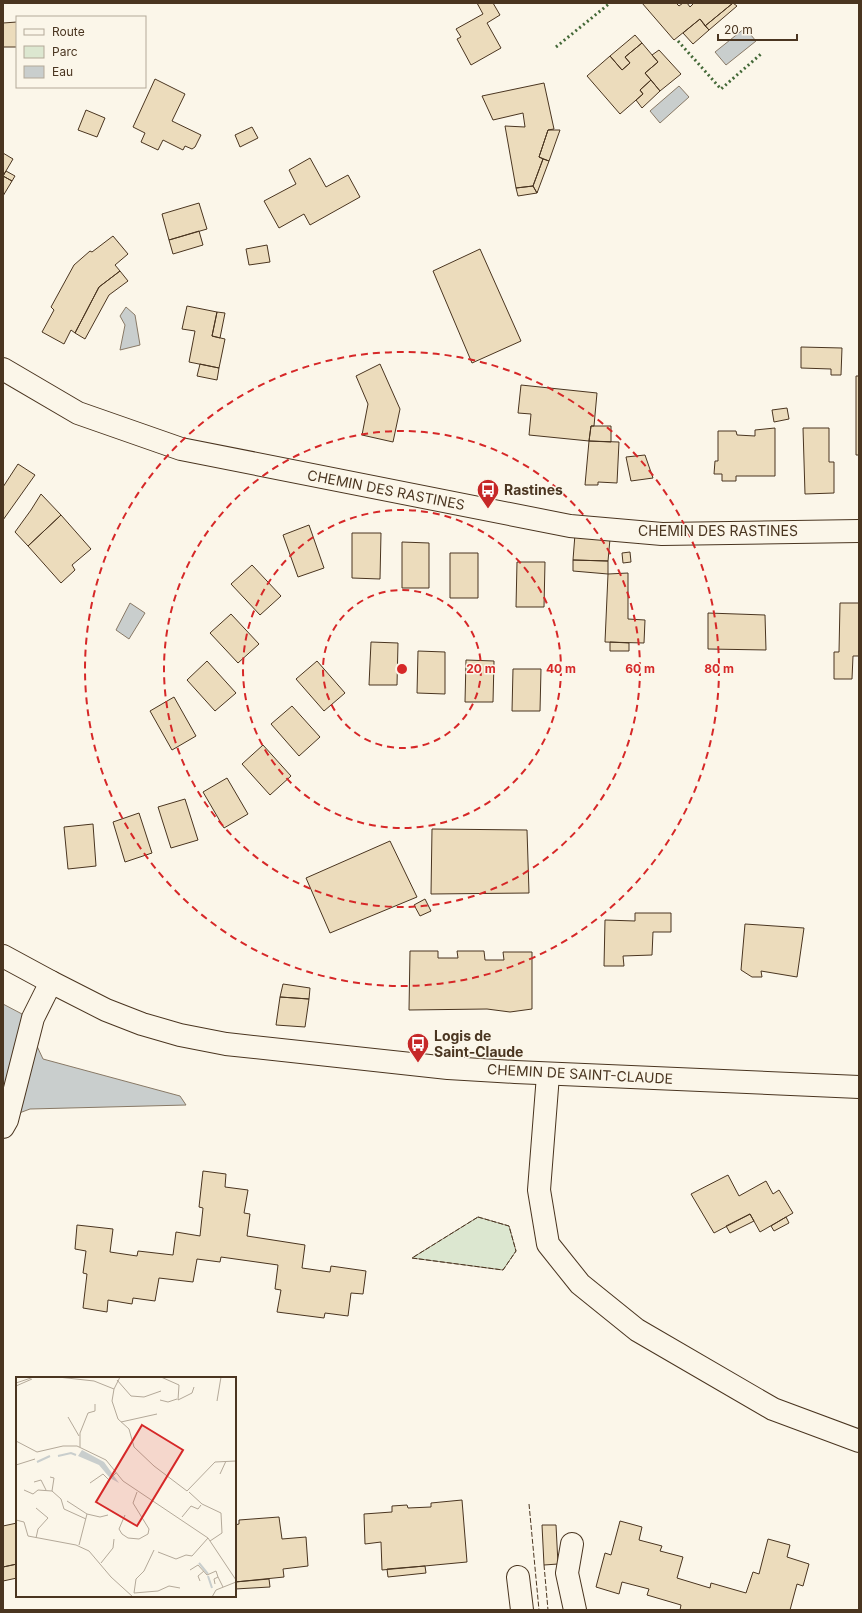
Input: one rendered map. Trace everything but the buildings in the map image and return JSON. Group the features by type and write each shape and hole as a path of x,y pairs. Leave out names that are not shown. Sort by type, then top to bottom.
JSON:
{"street":[{"name":"CHEMIN DES RASTINES","path":"3,369 78,412 181,449 570,526 662,534 859,531"},
{"name":"CHEMIN DE SAINT-CLAUDE","path":"3,956 106,1010 142,1024 180,1035 226,1044 448,1068 548,1075 859,1086"},
{"path":"5,1124 34,1018 51,982"},
{"path":"548,1075 539,1190 548,1244 580,1284 637,1330 773,1409 859,1441"},
{"path":"572,1544 567,1573 575,1610"},
{"path":"518,1577 522,1610"}],"green space":[{"path":"478,1217 509,1226 516,1251 503,1270 412,1258"}],"water":[{"path":"745,28 756,41 726,65 715,52"},
{"path":"679,86 689,97 660,123 650,111"},
{"path":"126,307 135,315 140,345 120,350 125,325 120,316"},
{"path":"130,603 145,613 129,639 116,630"},
{"path":"3,1004 22,1014 43,1059 180,1096 186,1105 30,1109 3,1119"}],"hedge":[{"path":"556,47 610,3"},
{"path":"678,41 721,89 761,54"}],"fence":[{"path":"478,1217 509,1226 516,1251 503,1270 412,1258 478,1217"},
{"path":"529,1504 539,1610"},
{"path":"544,1565 548,1610"}],"place":[{"name":"Rastines","path":"488,510"},
{"name":"Logis de Saint-Claude","path":"418,1064"}]}
